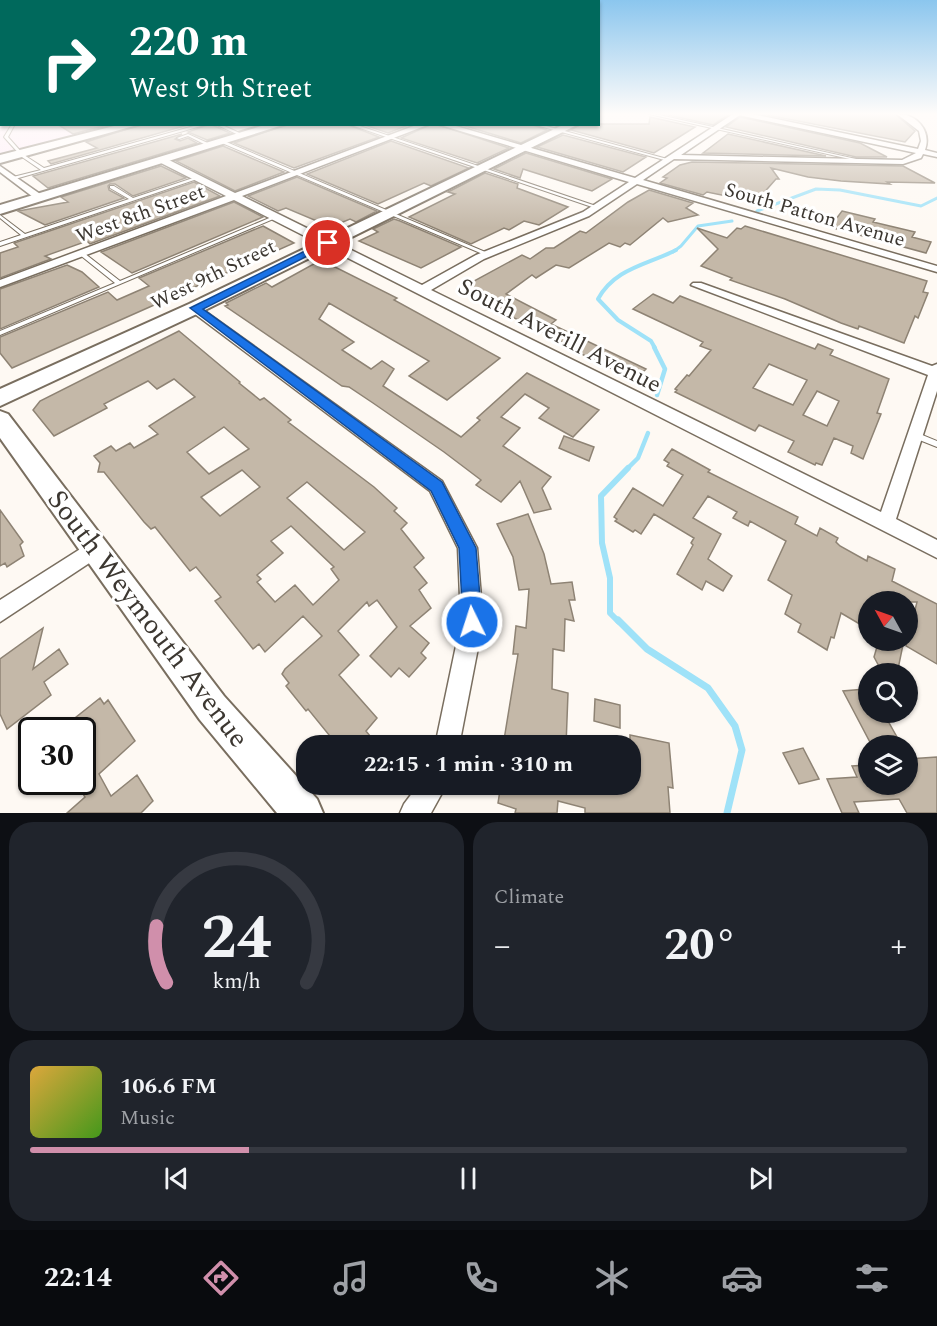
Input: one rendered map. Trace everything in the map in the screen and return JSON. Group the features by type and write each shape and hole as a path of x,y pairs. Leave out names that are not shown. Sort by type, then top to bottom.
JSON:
{"main road":[{"path":"0,159 25,152"},
{"path":"0,210 192,152"},
{"name":"West 9th Street","path":"0,398 195,308 518,152"},
{"name":"South Weymouth Avenue","path":"0,420 212,708 303,813"}],"street":[{"name":"West 8th Street","path":"0,284 356,152"},
{"name":"South Patton Avenue","path":"535,152 937,269"},
{"path":"421,291 487,254 586,214 681,152"},
{"path":"672,158 700,156 872,163 903,162 918,156 920,152"},
{"name":"South Averill Avenue","path":"164,161 937,549"},
{"path":"0,168 40,198"},
{"path":"697,285 936,371 886,523"},
{"path":"195,308 436,486 468,548 472,622 449,735"},
{"path":"0,612 96,548"},
{"path":"413,813 428,795"}],"lane":[{"path":"15,178 107,152"},
{"path":"246,152 487,254"},
{"path":"430,152 597,207"},
{"path":"646,152 672,158"},
{"path":"823,152 872,163"},
{"path":"21,153 44,170"},
{"path":"0,244 198,178"},
{"path":"112,187 133,200"},
{"path":"0,216 25,236"},
{"path":"0,333 276,217"},
{"path":"82,254 119,283"},
{"path":"915,435 937,444"}],"building":[{"path":"82,152 93,152 51,164 48,161"},
{"path":"118,152 167,152 48,188 33,176"},
{"path":"204,152 237,152 284,172 235,191 176,161"},
{"path":"255,152 338,152 294,168"},
{"path":"363,152 423,152 469,168 431,186 424,183 378,204 307,174"},
{"path":"443,152 501,152 477,163"},
{"path":"554,152 627,152 646,157 623,172"},
{"path":"808,152 826,156 703,153"},
{"path":"834,152 877,152 887,157 856,157"},
{"path":"526,153 612,179 592,191 523,169 520,178 494,169"},
{"path":"692,162 903,166 935,183 887,182 890,184 841,181 808,177 771,168 779,179 776,179 761,196 753,193 746,200 707,192 703,195 660,183 667,178 663,177 680,165"},
{"path":"161,166 186,178 133,196 115,184 110,184 109,190 124,198 45,225 18,211 68,202 61,197"},
{"path":"485,173 518,184 517,188 568,207 539,225 524,221 509,230 504,228 471,244 409,217 455,194 448,192"},
{"path":"297,177 377,211 356,222 350,219 331,227 286,208 278,211 248,196"},
{"path":"194,182 220,196 90,244 87,241 45,256 51,259 0,278 0,253 18,247 14,243"},
{"path":"649,190 693,203 686,208 698,215 668,222 663,218 630,245 625,243 620,247 609,243 569,268 556,265 536,278 532,275 506,294 556,320 551,324 646,369 635,380 565,346 548,327 542,332 465,293 468,290 463,287 522,255 530,259 546,248 554,248 580,231 586,233 628,202"},
{"path":"234,202 263,217 132,273 101,252"},
{"path":"842,211 875,219 873,222 915,232 912,237 931,242 926,253 830,227"},
{"path":"394,219 461,247 421,268 359,241 378,232 373,229"},
{"path":"263,226 294,243 12,368 0,353 0,337 108,292 117,300 149,286 139,278"},
{"path":"745,226 927,281 923,292 928,293 918,318 915,316 904,343 859,326 858,329 841,323 785,299 730,280 732,278 701,266 718,249 697,228 727,238 737,228 741,229"},
{"path":"319,261 397,298 394,300 500,358 447,400 409,376 429,361 329,303 319,319 354,342 342,350 371,369 382,361 394,369 383,386 461,437 480,420 477,418 527,373 599,410 573,437 539,418 549,408 525,394 501,417 520,428 503,446 551,477 542,488 551,509 534,513 520,481 501,502 476,485 481,480 444,452 225,306 228,305 226,303 266,283 272,287"},
{"path":"67,265 82,272 99,287 0,329 0,289"},
{"path":"653,294 673,303 680,296 815,349 818,344 833,350 830,355 889,379 877,413 881,414 863,459 851,453 853,446 834,438 822,465 816,463 815,465 788,452 794,441 759,425 755,431 675,392 687,375 689,376 711,350 700,346 703,342 633,309","holes":["769,364 807,380 793,405 753,388","817,391 839,401 827,426 803,415"]},
{"path":"179,331 239,383 260,400 264,398 291,420 288,422 374,487 397,508 394,511 407,523 401,529 424,558 414,567 427,583 419,590 431,608 410,626 429,643 421,653 426,658 409,677 399,668 391,677 370,656 397,627 377,600 369,606 367,602 338,631 359,655 339,675 377,718 366,731 369,735 329,735 286,686 289,683 282,674 285,669 322,636 303,616 265,652 259,644 253,649 215,601 221,597 196,567 190,571 155,527 151,529 144,522 104,472 98,472 100,463 94,456 111,446 116,451 130,443 134,448 158,434 149,426 195,397 174,379 157,389 148,381 104,404 107,408 54,436 33,410 40,401","holes":["224,427 249,449 209,474 187,452","242,470 260,487 220,516 201,497","307,482 365,532 344,550 287,498","291,526 334,567 331,569 339,580 313,605 295,585 275,602 257,582 261,579 257,575 283,553 271,541"]},
{"path":"564,436 594,447 589,461 559,448"},
{"path":"672,449 710,470 708,472 798,517 795,524 817,536 820,528 838,538 836,542 840,546 867,561 868,556 895,569 892,581 912,591 858,591 858,623 841,613 834,638 831,637 827,650 798,632 801,624 785,614 792,595 768,580 786,541 750,521 748,526 733,518 737,512 708,496 693,518 721,534 708,559 732,576 723,591 706,581 702,590 677,574 693,545 691,543 694,538 654,514 641,534 615,521 617,519 614,517 633,488 663,506 683,475 667,466 669,463 664,460"},
{"path":"0,510 23,542 20,545 24,556 7,567 5,563 0,566"},
{"path":"528,514 544,554 551,584 572,582 575,600 569,600 574,621 565,619 564,651 553,649 552,689 568,693 566,735 505,735 518,654 513,654 516,626 526,628 529,589 519,590 513,557 497,524"},
{"path":"918,594 937,604 937,664 915,651 918,651"},
{"path":"43,628 33,669 59,649 68,664 44,682 51,695 23,717 18,717 18,720 7,729 0,714 0,659"},
{"path":"876,651 902,651 899,663 877,663 874,657"},
{"path":"858,690 858,719 843,691"},
{"path":"100,698 104,704 108,700 135,741 99,774 111,796 137,775 153,801 141,813 67,813 85,797 84,795 96,795 96,717 76,717"},
{"path":"595,699 620,705 620,728 594,721"},
{"path":"860,723 889,723 896,735 866,735"},
{"path":"641,737 669,743 673,788 668,787 670,813 585,813 585,808 558,801 557,813 515,813 516,809 498,803 499,795 641,795"},
{"path":"803,748 819,779 799,784 783,753"},
{"path":"937,757 937,813 907,813 899,799 854,802 859,813 842,813 827,779 857,777 852,766 858,766 858,795 918,795 918,758"}],"waterway":[{"path":"757,211 816,189 840,190 921,206 937,198"},
{"path":"675,250 698,226 732,221"},
{"path":"655,348 651,341 618,320 598,299 613,280 675,250"},
{"path":"654,347 665,369 657,395"},
{"path":"628,468 638,458 648,433"},
{"path":"619,622 610,613 610,578 602,543 601,496 628,468"},
{"path":"618,620 647,649 708,688 735,726 742,750 727,813"}],"route":[{"path":"328,243 195,308 436,486 468,548 472,622"}]}
